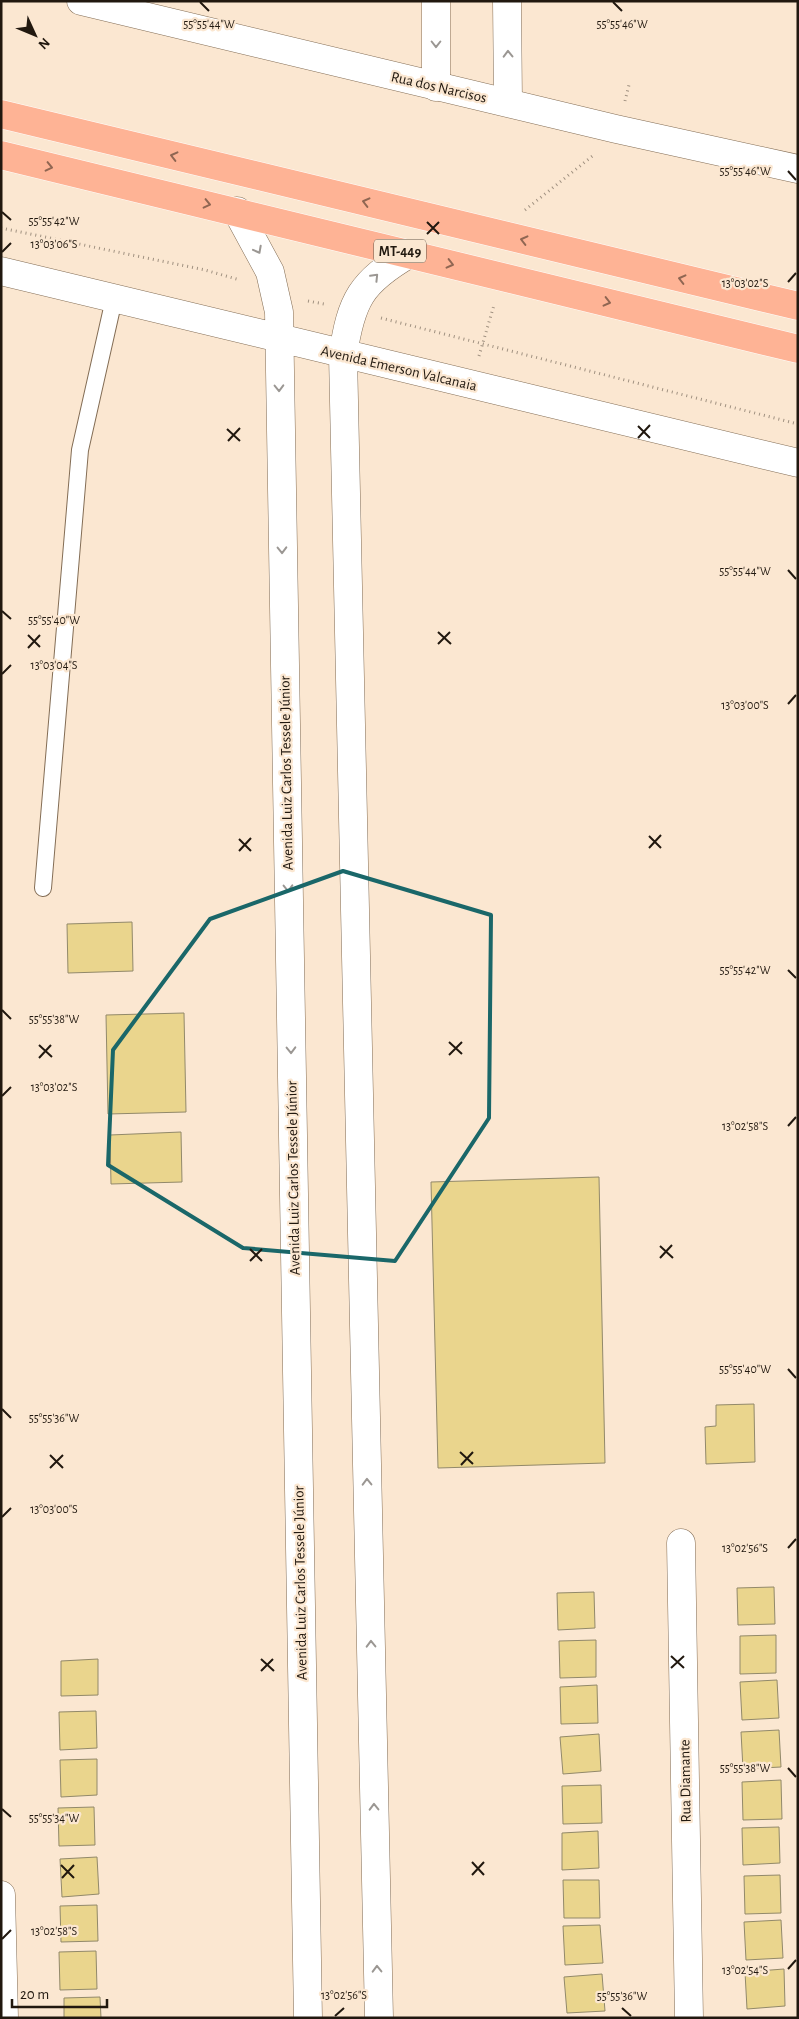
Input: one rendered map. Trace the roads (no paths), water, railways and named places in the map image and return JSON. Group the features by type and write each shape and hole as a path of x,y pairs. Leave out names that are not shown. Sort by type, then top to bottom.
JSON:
{"main road":[{"name":"MT-449","path":"1,114 798,306"},
{"name":"MT-449","path":"1,155 798,349"}],"street":[{"name":"Rua dos Narcisos","path":"81,1 436,87 798,169"},
{"path":"436,1 436,87"},
{"path":"508,1 508,102"},
{"name":"Avenida Luiz Carlos Tessele Júnior","path":"237,212 270,272 278,312 308,2018"},
{"path":"378,2018 343,355 352,311 362,291 381,270 409,254"},
{"name":"Avenida Emerson Valcanaia","path":"1,272 798,463"},
{"name":"Rua Diamante","path":"681,1543 690,2018"},
{"path":"1,1895 4,2018"}],"lane":[{"path":"43,888 80,450 114,299"}]}
